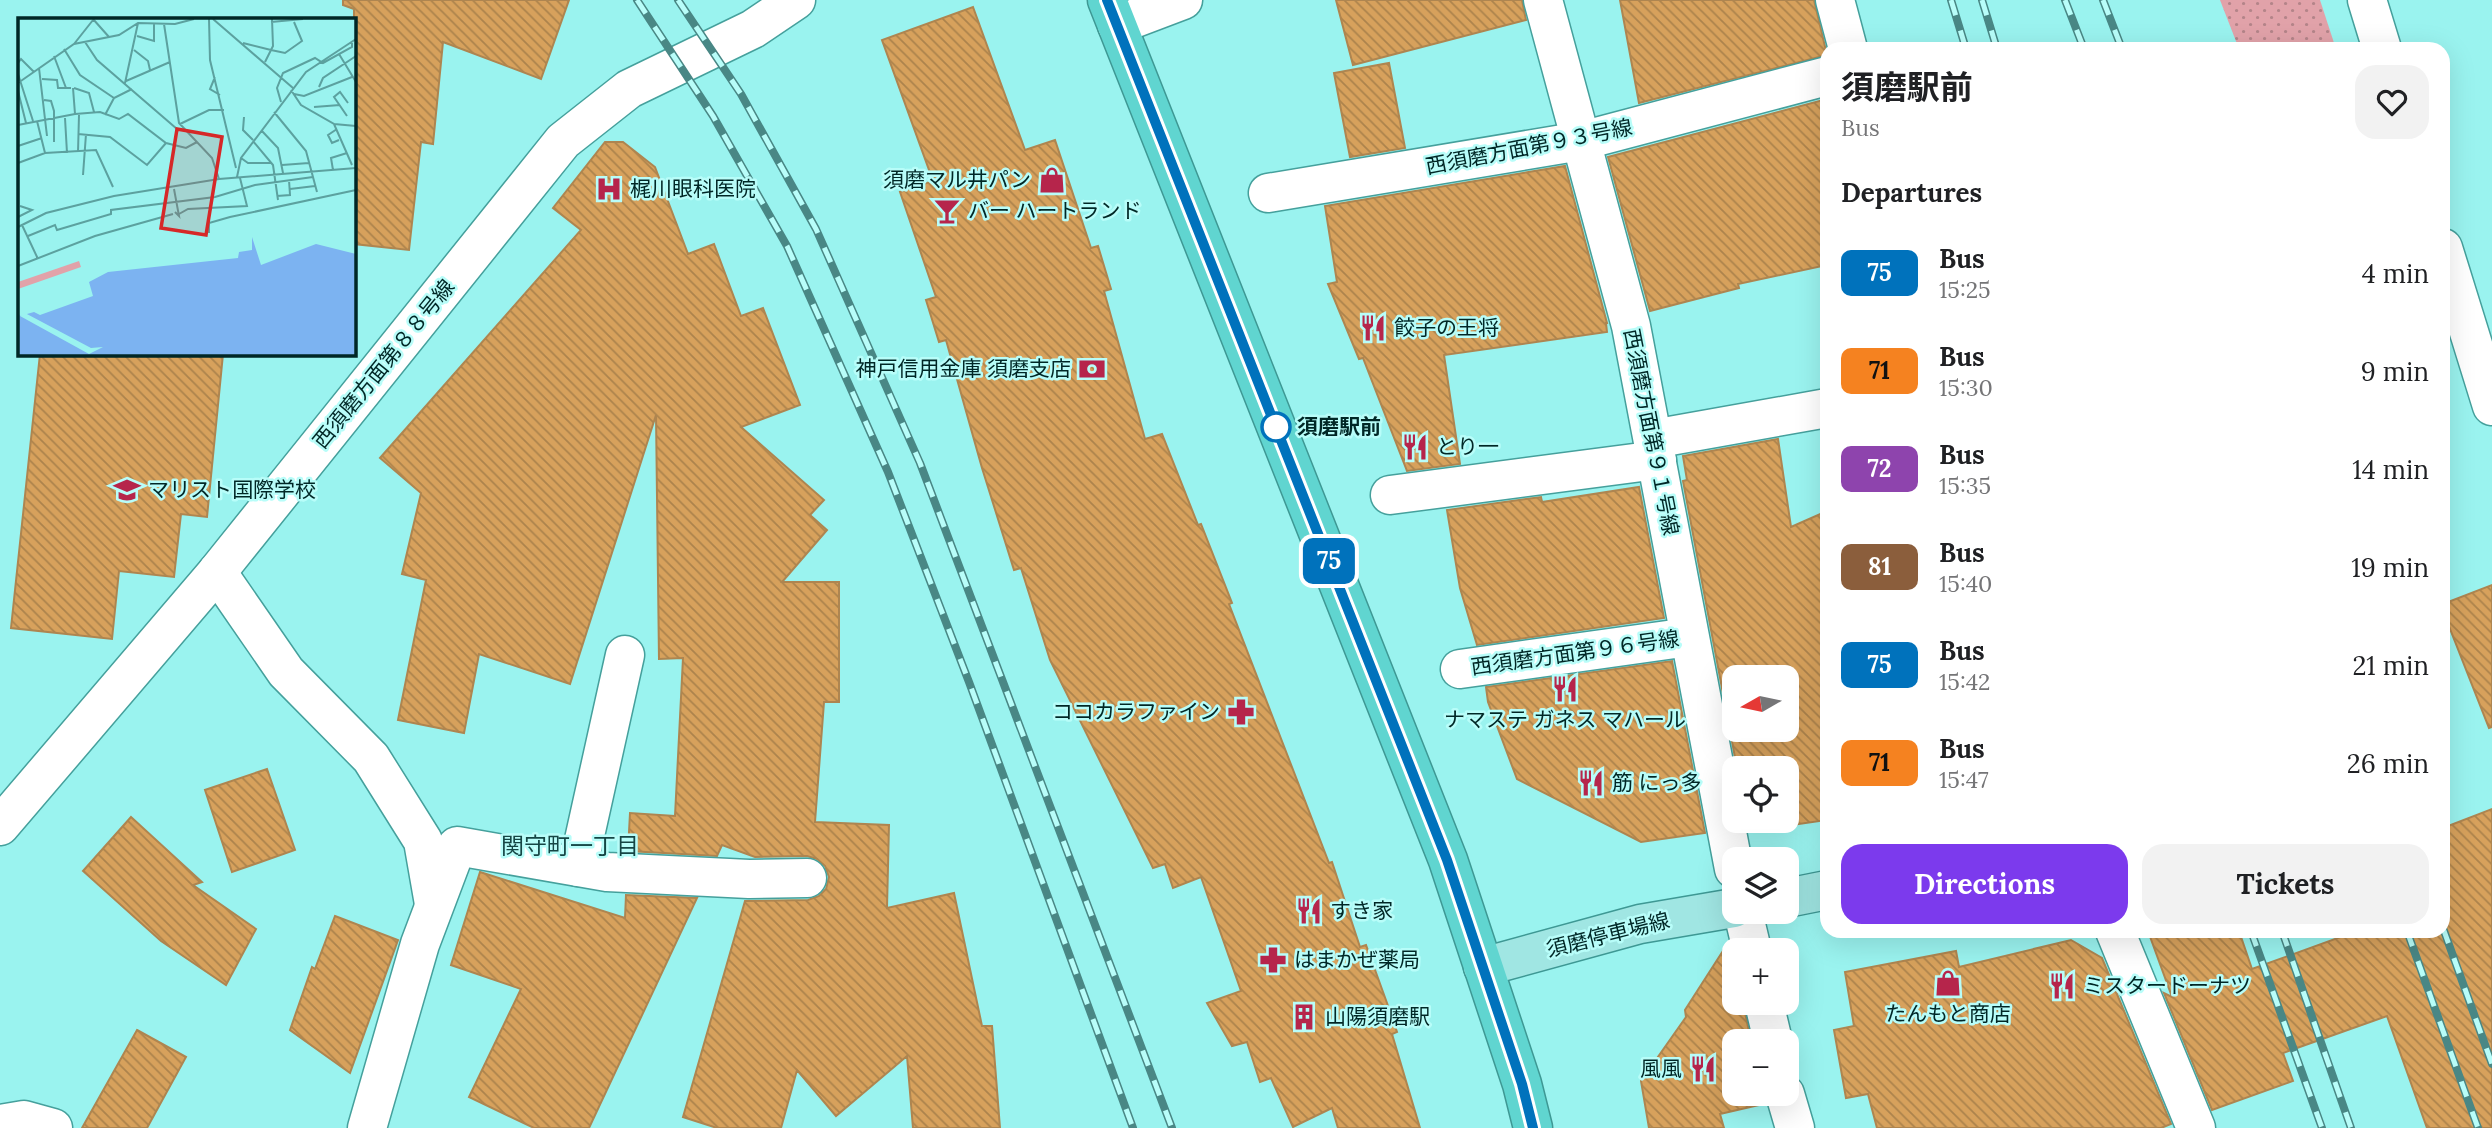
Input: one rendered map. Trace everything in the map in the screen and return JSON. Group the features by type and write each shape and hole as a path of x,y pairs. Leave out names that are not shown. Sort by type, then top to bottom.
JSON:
{"highway":[{"path":"1112,13 1447,860 1522,1084 1533,1128"}],"main road":[{"path":"1799,896 1820,891"},
{"name":"須磨停車場線","path":"1483,967 1640,924 1722,910"}],"street":[{"name":"西須磨方面第８８号線","path":"0,826 217,572 563,141 629,89 753,29 796,0"},
{"path":"1112,13 1183,0"},
{"name":"西須磨方面第９１号線","path":"1544,0 1632,326 1730,847"},
{"path":"1835,0 1846,42"},
{"path":"2367,0 2380,42"},
{"name":"西須磨方面第９３号線","path":"1268,193 1581,141 1820,78"},
{"path":"2450,271 2492,406"},
{"path":"1390,495 1655,449 1820,410"},
{"path":"217,572 286,673 372,758 423,841 435,906"},
{"name":"西須磨方面第９６号線","path":"1460,669 1689,637"},
{"path":"578,867 625,655"},
{"path":"367,1128 420,944 457,846 607,872 736,878 807,878"},
{"path":"2118,938 2196,1128"},
{"path":"1789,1106 1795,1128"},
{"path":"0,1124 24,1120 53,1128"}],"shaded area":[{"path":"2220,0 2320,0 2334,42 2236,42"}],"building":[{"path":"343,0 569,0 541,79 443,42 433,144 421,142 409,250 355,244 355,18 354,9 343,5"},
{"path":"1336,0 1522,0 1526,20 1353,65"},
{"path":"1620,0 1814,0 1824,42 1820,42 1820,57 1639,103"},
{"path":"973,7 1025,150 1055,140 1091,248 1098,246 1111,289 1104,291 1145,439 1162,434 1198,525 1201,524 1329,863 1332,862 1360,947 1366,945 1397,1032 1392,1034 1420,1128 1338,1128 1332,1108 1293,1127 1271,1078 1260,1082 1247,1042 1232,1046 1207,1003 1241,991 1201,877 1173,888 1165,864 1153,868 1050,660 1021,568 1014,570 946,340 939,342 926,300 936,297 900,192 933,181 882,40"},
{"path":"1389,63 1405,148 1350,157 1334,73"},
{"path":"1820,101 1820,266 1738,284 1739,288 1650,311 1608,157"},
{"path":"605,142 623,142 655,167 688,254 714,244 741,316 763,308 800,405 741,427 824,500 810,515 827,530 782,582 839,582 839,702 824,702 815,822 889,825 887,908 954,893 982,1026 992,1026 1000,1128 913,1128 907,1056 836,1116 797,1070 781,1128 717,1128 683,1117 745,901 808,900 819,896 826,889 829,877 825,866 817,859 807,856 755,857 722,845 717,856 628,851 630,813 675,816 683,658 659,659 656,415 570,684 479,654 464,733 398,720 426,580 402,574 421,493 380,458 581,230 553,208"},
{"path":"1565,166 1607,323 1607,332 1444,355 1460,464 1407,471 1363,358 1359,359 1328,284 1337,282 1325,206"},
{"path":"40,355 223,355 207,517 181,514 174,577 119,571 112,639 11,628"},
{"path":"1778,439 1791,527 1820,514 1820,821 1799,824 1799,756 1735,756 1732,742 1799,742 1799,665 1722,665 1722,688 1683,481 1687,480 1683,456"},
{"path":"1639,487 1664,618 1477,645 1460,588 1447,510 1541,497 1542,502"},
{"path":"2492,585 2492,727 2489,728 2450,629 2450,601"},
{"path":"1672,661 1705,833 1641,842 1517,779 1488,702 1486,687"},
{"path":"267,769 295,850 232,872 205,790"},
{"path":"2492,809 2492,1128 2427,1128 2387,1016 2283,1053 2293,1081 2212,1110 2164,993 2172,997 2151,938 2241,938 2252,969 2338,938 2450,938 2450,825"},
{"path":"131,817 202,882 193,885 256,929 226,985 161,941 83,871"},
{"path":"480,872 625,918 626,895 697,898 589,1128 534,1128 469,1097 521,989 451,965"},
{"path":"335,916 398,940 350,1073 290,1030 312,967 315,969"},
{"path":"2071,940 2102,958 2171,1124 2161,1128 1877,1128 1868,1094 1846,1098 1834,1030 1854,1026 1845,972 1956,951 1959,967"},
{"path":"1722,952 1722,1015 1746,1015 1748,1029 1722,1029 1722,1106 1755,1106 1720,1114 1724,1128 1649,1128 1641,1081 1686,1017 1685,1010"},
{"path":"137,1030 186,1057 147,1128 82,1128"}],"railway":[{"path":"637,0 713,116 787,246 888,472 969,682 1133,1128"},
{"path":"678,0 741,94 816,229 920,463 1172,1128"},
{"path":"1951,0 1964,42"},
{"path":"1982,0 1995,42"},
{"path":"2065,0 2081,42"},
{"path":"2103,0 2119,42"},
{"path":"2254,938 2322,1128"},
{"path":"2284,938 2351,1128"},
{"path":"2410,938 2478,1128"},
{"path":"2447,938 2492,1064"}],"bus line":[{"name":"75","path":"1107,0 1447,860 1522,1084 1533,1128"}],"place":[{"name":"須磨マル井パン","path":"1052,180"},
{"name":"梶川眼科医院","path":"609,189"},
{"name":"バー ハートランド","path":"947,211"},
{"name":"餃子の王将","path":"1373,328"},
{"name":"神戸信用金庫 須磨支店","path":"1092,369"},
{"name":"須磨駅前","path":"1276,427"},
{"name":"とり一","path":"1415,447"},
{"name":"マリスト国際学校","path":"127,490"},
{"name":"ナマステ ガネス マハール","path":"1565,689"},
{"name":"ココカラファイン","path":"1241,712"},
{"name":"筋 にっ多","path":"1591,783"},
{"name":"すき家","path":"1309,911"},
{"name":"はまかぜ薬局","path":"1273,960"},
{"name":"たんもと商店","path":"1948,983"},
{"name":"ミスタードーナツ","path":"2062,986"},
{"name":"山陽須磨駅","path":"1304,1017"},
{"name":"風風","path":"1703,1069"}],"district":[{"name":"関守町一丁目","path":"570,846"}]}
